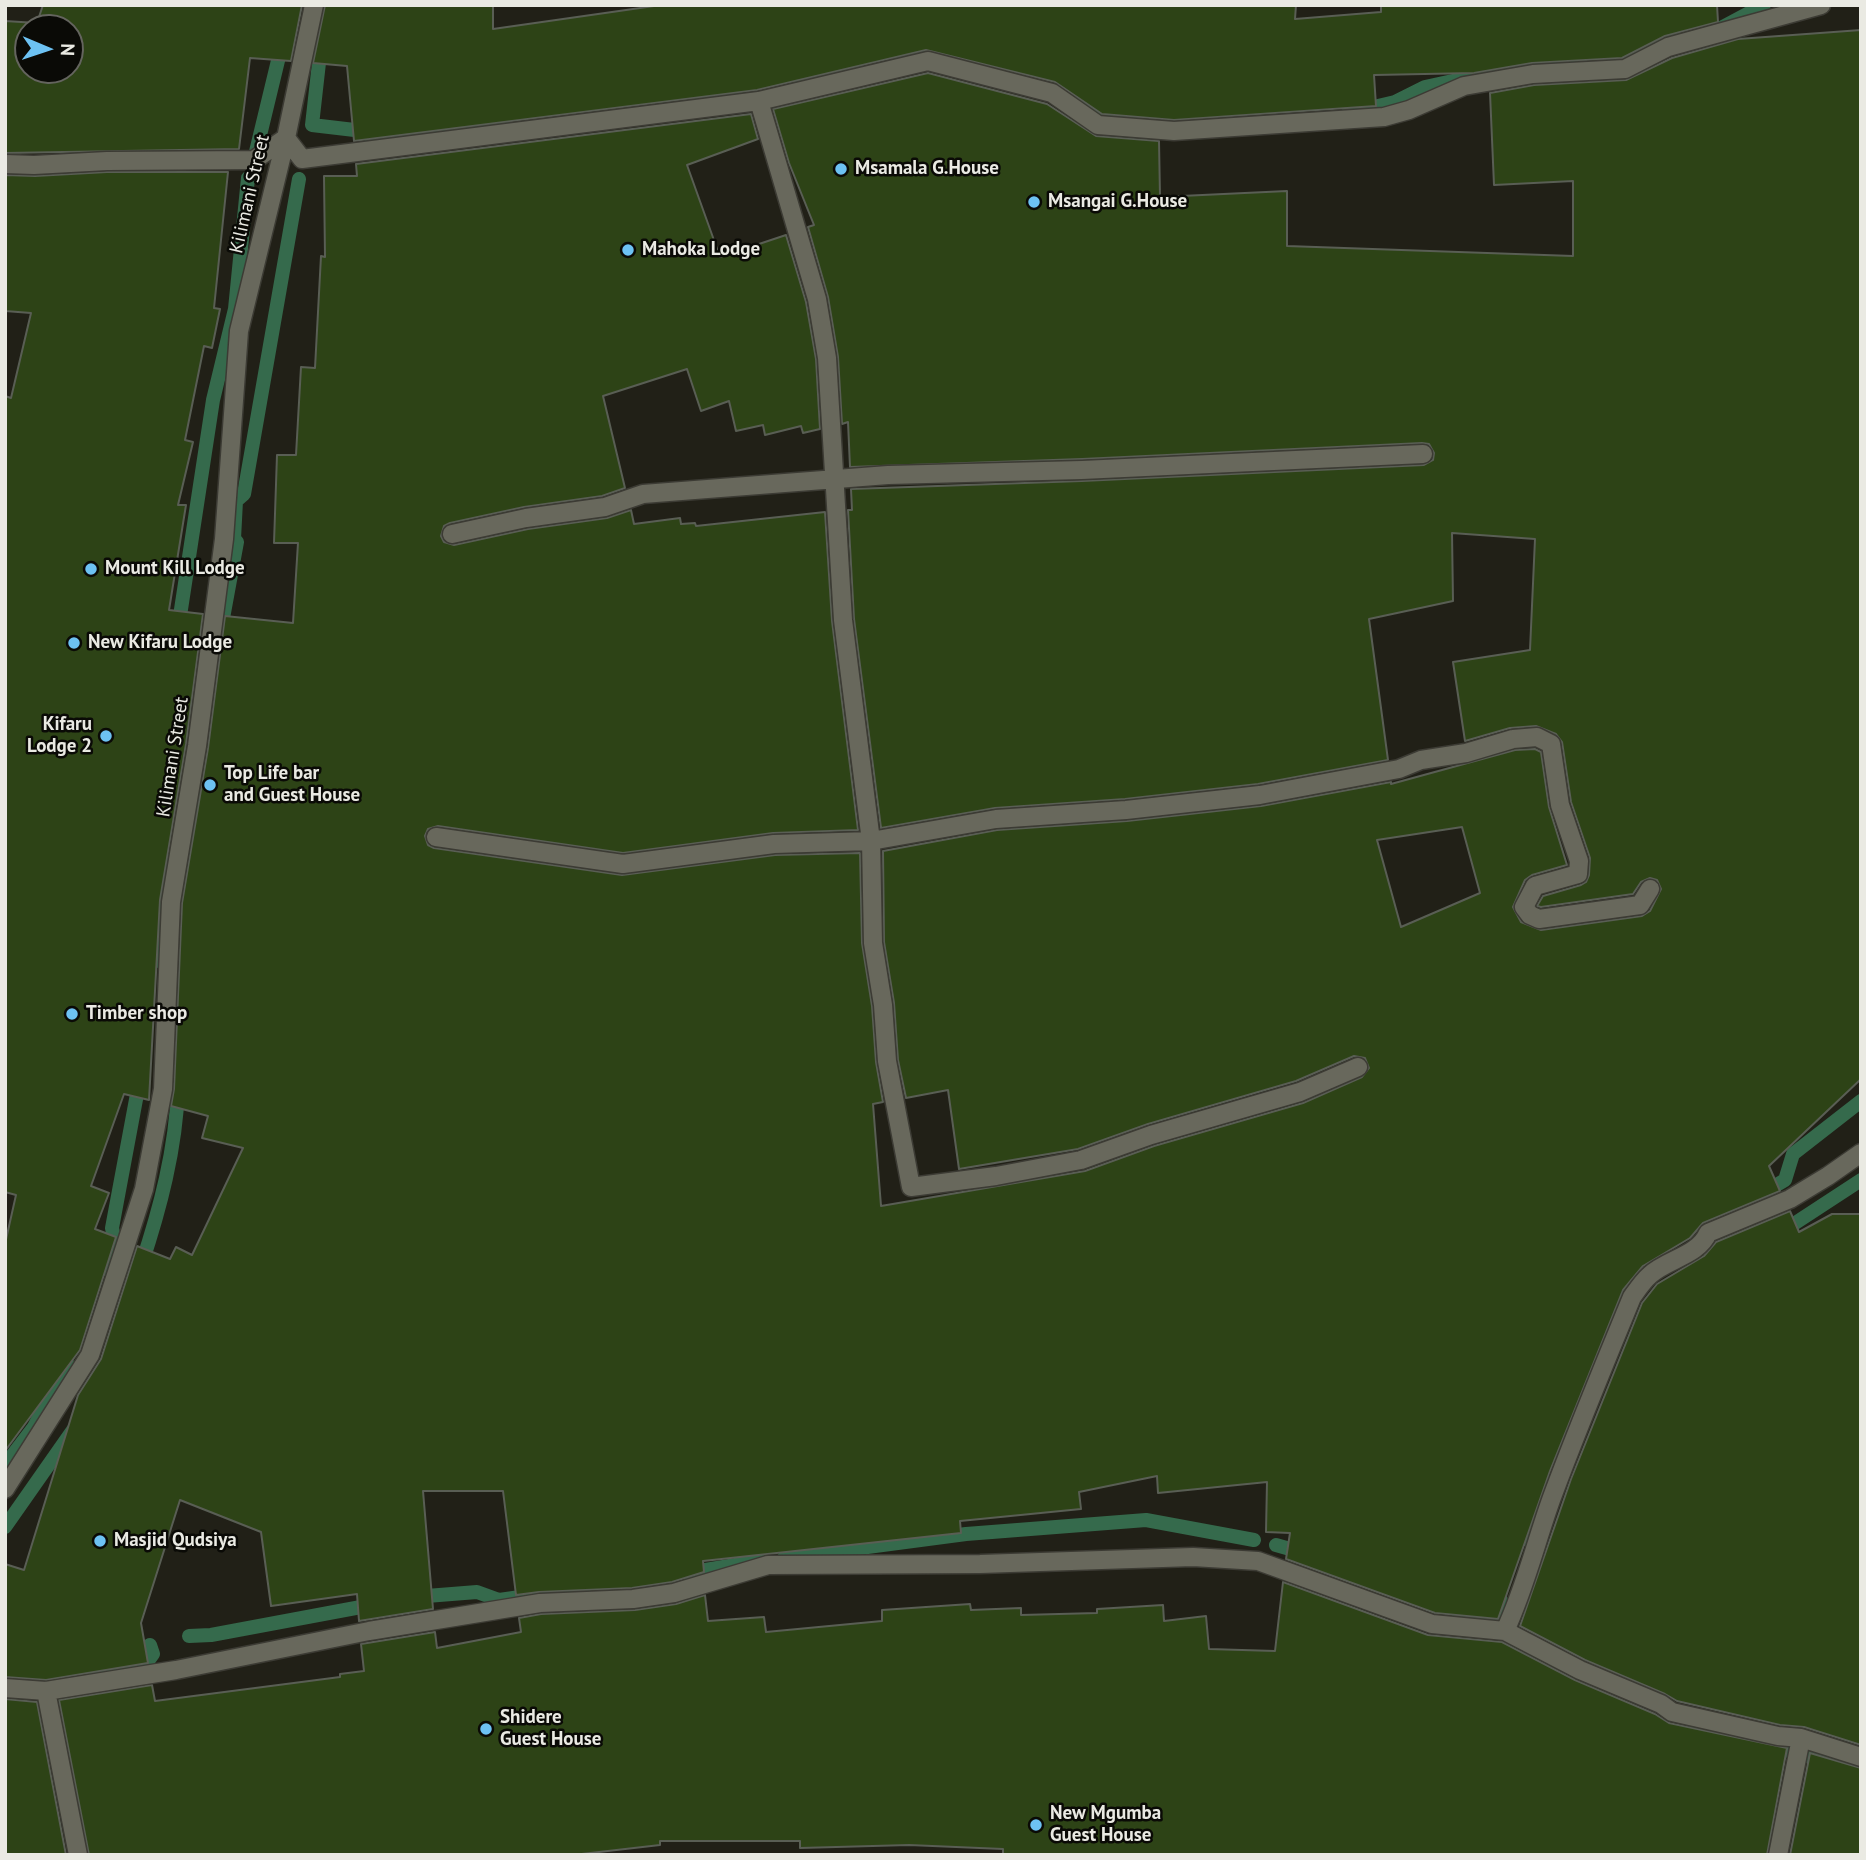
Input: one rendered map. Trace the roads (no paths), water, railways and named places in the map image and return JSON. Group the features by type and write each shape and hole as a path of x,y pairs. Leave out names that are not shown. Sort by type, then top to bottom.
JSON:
{"street":[{"name":"Kilimani Street","path":"5,1489 90,1355 144,1189 163,1089 171,902 197,746 224,540 239,331 286,138 314,5"},
{"path":"5,164 254,160 286,138 302,159 759,101 928,61 1052,93 1098,125 1174,131 1384,117 1409,110 1464,86 1533,74 1625,69 1668,47 1821,5"},
{"path":"759,101 817,299 827,358 844,620 871,841 873,943 883,1005 887,1061 911,1187 996,1176 1081,1160 1151,1135 1300,1093 1358,1067"},
{"path":"452,534 526,518 605,507 643,494 888,475 1083,470 1423,454"},
{"path":"436,837 623,864 774,844 871,841 996,819 1126,810 1260,795 1399,769 1421,761 1513,739 1537,737 1551,744 1560,805 1579,862 1578,874 1535,886 1524,907 1530,915 1539,919 1640,905 1650,889"},
{"path":"1505,1631 1522,1594 1535,1544 1579,1423 1632,1297 1640,1286 1651,1274 1704,1243 1708,1233 1790,1199 1861,1153"},
{"path":"5,1688 47,1691 185,1669 369,1631 540,1603 633,1599 674,1593 768,1565 980,1564 1193,1557 1258,1561 1432,1623 1505,1631 1580,1670 1661,1704 1672,1712 1778,1736 1801,1738 1861,1757"},
{"path":"47,1691 78,1855"},
{"path":"1778,1855 1801,1738"}],"waterway":[{"path":"1723,27 1764,5"},
{"path":"1604,64 1623,60 1652,43 1676,38"},
{"path":"254,160 282,44"},
{"path":"321,45 312,125 363,131 374,138 449,132 504,121"},
{"path":"897,54 926,53 977,61"},
{"path":"1348,113 1395,102 1425,87 1503,70 1526,59 1573,66"},
{"path":"800,84 857,64"},
{"path":"1079,87 1090,110 1133,122"},
{"path":"694,94 740,99"},
{"path":"178,629 213,400 235,309 248,178"},
{"path":"219,640 237,542 234,539 236,501 244,494 299,179"},
{"path":"194,848 196,795"},
{"path":"156,961 164,886 164,859"},
{"path":"105,1269 115,1242 112,1228 140,1078"},
{"path":"141,1266 166,1178 174,1134 178,1088"},
{"path":"1763,1193 1785,1180 1793,1154 1861,1101"},
{"path":"1780,1233 1861,1180"},
{"path":"1602,1348 1618,1297"},
{"path":"5,1465 34,1427 67,1363"},
{"path":"5,1527 73,1430"},
{"path":"1525,1539 1549,1484"},
{"path":"784,1558 966,1534 1146,1520 1254,1540"},
{"path":"1276,1545 1304,1553"},
{"path":"687,1573 760,1561"},
{"path":"414,1597 477,1592 499,1600 584,1588"},
{"path":"1457,1611 1494,1624 1501,1600"},
{"path":"189,1636 211,1635 377,1604"},
{"path":"95,1677 148,1661 153,1654 150,1645"},
{"path":"1695,1730 1766,1741 1798,1755 1859,1762"}],"place":[{"name":"Msamala G.House","path":"841,169"},
{"name":"Msangai G.House","path":"1034,202"},
{"name":"Mahoka Lodge","path":"628,250"},
{"name":"Mount Kill Lodge","path":"91,569"},
{"name":"New Kifaru Lodge","path":"74,643"},
{"name":"Kifaru Lodge 2","path":"106,736"},
{"name":"Top Life bar and Guest House","path":"210,785"},
{"name":"Timber shop","path":"72,1014"},
{"name":"Masjid Qudsiya","path":"100,1541"},
{"name":"Shidere Guest House","path":"486,1729"},
{"name":"New Mgumba Guest House","path":"1036,1825"}]}
